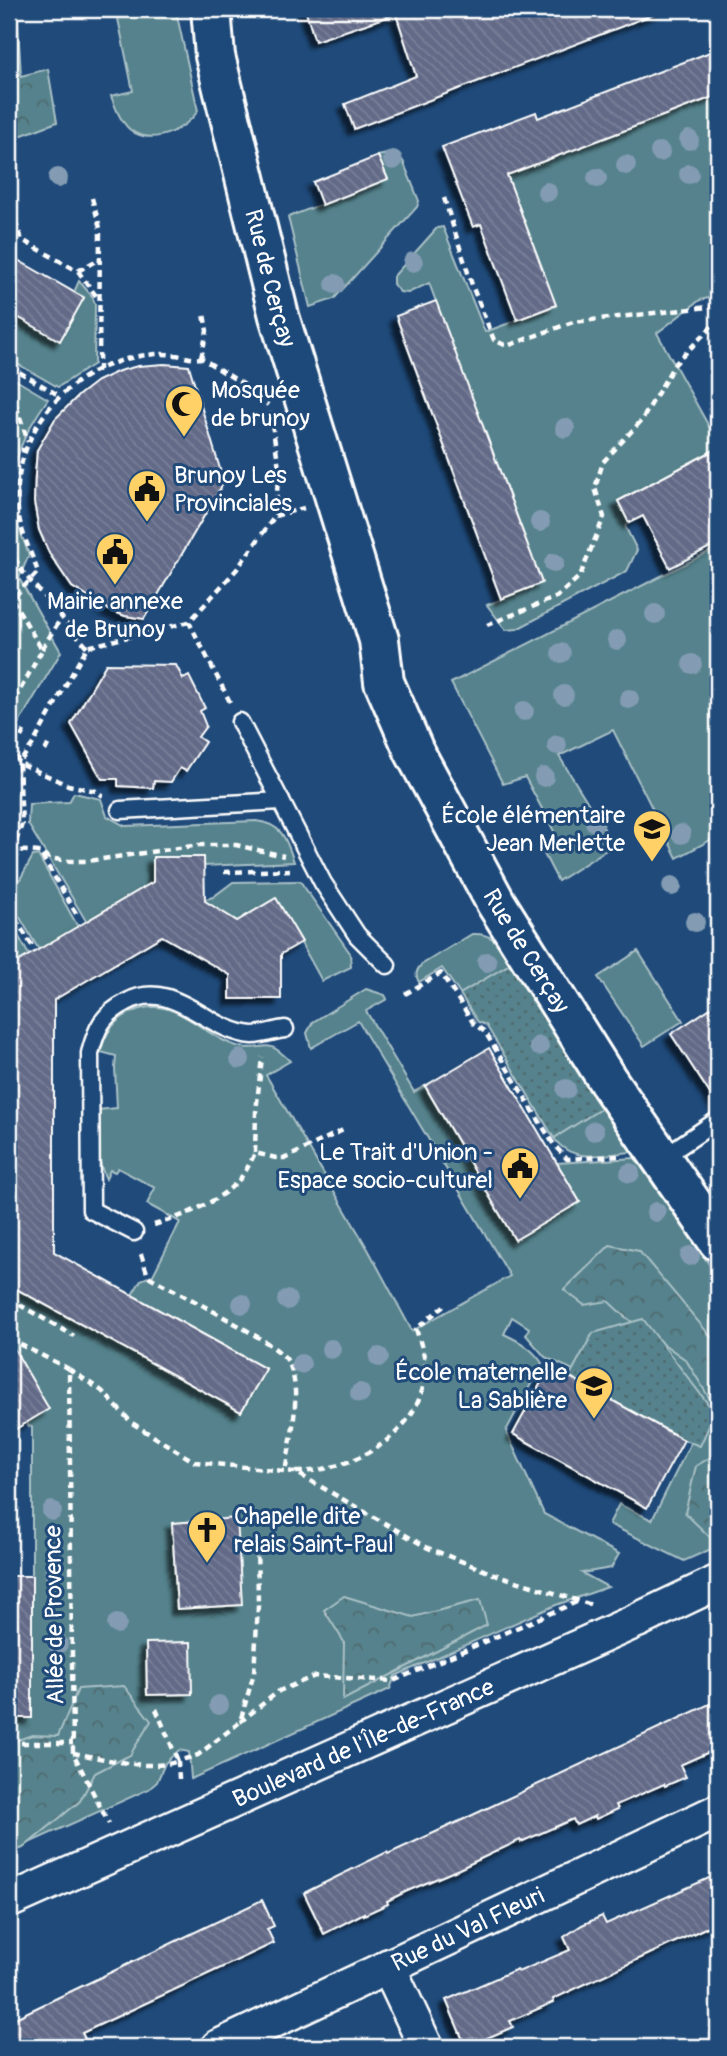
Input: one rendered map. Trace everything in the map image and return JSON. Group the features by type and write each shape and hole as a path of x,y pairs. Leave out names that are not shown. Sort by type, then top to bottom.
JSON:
{"street":[{"name":"Rue de Cerçay","path":"208,17 232,131 279,316 379,640 384,682 414,751 463,844 525,951 608,1081 718,1204"},
{"name":"Rue de Cerçay","path":"671,1152 718,1241"},
{"name":"Boulevard de l'Île-de-France","path":"9,1901 718,1582"},
{"name":"Rue du Val Fleuri","path":"218,2047 718,1811"},
{"path":"388,1966 426,2047"}],"lane":[{"path":"240,722 319,874 357,935 387,965"},
{"path":"120,810 281,801"},
{"path":"134,1231 91,1210 90,1052 97,1028 112,1010 132,999 160,994 176,1000 219,1025 253,1035 285,1028"},
{"path":"671,1152 718,1120"}],"path":[{"path":"92,198 100,228 99,370"},
{"path":"444,198 473,288 494,340 507,346 573,321 718,306"},
{"path":"15,221 22,240 78,271 99,300"},
{"path":"78,271 99,259"},
{"path":"201,358 207,331 204,314"},
{"path":"487,625 557,597 580,576 604,517 595,488 603,462 642,420 674,365 718,320"},
{"path":"19,763 33,744 87,648 189,622 237,569 275,516 279,467 271,405 201,358 192,359 173,354 117,361 68,387 35,429 24,450 19,475 18,511 38,572 12,599 42,650"},
{"path":"9,366 60,396"},
{"path":"9,383 28,443"},
{"path":"9,450 24,450"},
{"path":"275,516 309,507"},
{"path":"9,510 18,511"},
{"path":"9,547 29,580 87,648"},
{"path":"9,710 62,618"},
{"path":"189,622 240,722"},
{"path":"21,737 25,729"},
{"path":"45,751 49,743"},
{"path":"9,745 19,763 22,824 9,858"},
{"path":"19,763 68,785 96,791 120,810"},
{"path":"9,843 11,849"},
{"path":"11,849 40,852 49,858 88,861 199,845 236,845 294,860 319,874"},
{"path":"40,852 77,915"},
{"path":"224,872 298,869 319,874"},
{"path":"9,909 33,947"},
{"path":"405,994 441,973 474,1024 485,1032 554,1145 567,1159 620,1155"},
{"path":"253,1035 263,1047 256,1112 256,1153 239,1180 220,1195 174,1219 134,1231 148,1276 268,1344 288,1361 294,1404 285,1472"},
{"path":"256,1153 276,1158 286,1157 342,1130"},
{"path":"9,1302 12,1300 74,1336"},
{"path":"9,1339 69,1369 102,1391 132,1423 195,1462 295,1472 327,1469 350,1462 391,1436 407,1419 419,1399 425,1376 424,1354 416,1329 445,1306"},
{"name":"Allée de Provence","path":"69,1369 74,1753 102,1815 125,1848"},
{"path":"295,1472 428,1548 491,1573 636,1621"},
{"path":"240,1722 254,1673 258,1606 257,1535"},
{"path":"74,1753 122,1762 165,1766 198,1755 279,1691 315,1676 393,1681 579,1601"},
{"path":"156,1709 178,1761 179,1779"},
{"path":"9,1743 74,1743"}],"green space":[{"path":"9,9 17,9 21,76 48,69 57,122 9,140"},
{"path":"116,9 176,11 198,111 186,124 170,133 152,137 135,133 123,122 115,106 111,96 133,91"},
{"path":"718,95 718,296 700,300 657,333 712,432 718,429 718,448 618,501 629,523 625,526 637,550 627,571 517,629 506,630 487,605 542,583 429,283 408,293 400,292 393,284 393,277 437,228 443,227 485,332 556,306 507,175"},
{"path":"391,153 403,161 419,201 417,207 334,299 310,307 288,217 387,179 378,156"},
{"path":"79,281 92,296 95,304 94,364 58,387 9,359 9,312 60,341 84,297 74,292"},
{"path":"9,376 48,399 33,423 16,460 12,502 29,555 19,578 61,652 13,733 9,730"},
{"path":"718,547 718,836 677,858 613,730 559,756 614,845 558,881 544,854 556,835 525,777 503,784 451,683"},
{"path":"74,793 101,799 107,816 125,826 256,821 272,825 282,834 294,862 204,866 204,857 153,857 153,886 148,885 86,921 28,824 29,804 69,802"},
{"path":"38,855 78,927 39,950 9,899 33,856"},
{"path":"300,881 350,953 351,967 322,981 276,898 242,918 241,923 202,900 213,897 233,882"},
{"path":"9,919 29,955 13,969 9,967"},
{"path":"472,934 492,938 510,964 460,994 442,968 419,982 417,973 421,965"},
{"path":"638,951 683,1021 644,1046 598,977"},
{"path":"510,964 602,1108 554,1138 486,1025 478,1022 460,994"},
{"path":"366,989 385,995 387,999 366,1011 414,1092 425,1086 515,1240 580,1202 557,1163 635,1158 718,1277 718,1546 684,1561 609,1524 619,1504 652,1520 691,1442 700,1446 593,1333 573,1370 545,1357 526,1335 529,1328 512,1317 504,1334 525,1346 542,1363 506,1431 544,1514 619,1554 611,1568 582,1573 608,1587 556,1605 395,1676 390,1689 191,1779 189,1752 179,1750 165,1763 157,1782 149,1789 9,1852 9,1718 32,1717 32,1427 28,1426 23,1365 9,1373 9,1297 16,1289 241,1412 266,1369 132,1295 141,1280 153,1275 180,1222 147,1204 155,1188 118,1168 115,1172 110,1170 106,1179 102,1171 98,1145 98,1110 117,1108 116,1056 101,1052 115,1023 140,1009 156,1007 171,1010 226,1042 250,1048 270,1046 290,1061 266,1075 369,1251 412,1331 510,1276 358,1021 311,1048 307,1033 313,1022"},
{"path":"602,1108 632,1152 589,1156 570,1151 554,1138"},
{"path":"610,1245 639,1251 718,1345 718,1412 686,1360 624,1316 608,1301 584,1305 564,1290"},
{"path":"643,1319 715,1413 700,1446 684,1440 569,1377 593,1333"},
{"path":"718,1453 718,1545 685,1513 696,1466"},
{"path":"344,1596 413,1617 480,1600 487,1625 343,1700 344,1642 324,1610"},
{"path":"124,1686 151,1721 130,1755 95,1773 80,1801 23,1848 9,1853 9,1743 32,1735 58,1736 78,1689"}],"building":[{"path":"305,9 662,11 354,129 345,104 416,76 396,14 315,41"},
{"path":"718,49 718,95 507,175 556,305 517,320 481,224 473,227 442,147 536,112 538,118"},
{"path":"378,156 388,179 322,205 313,182"},
{"path":"9,255 84,298 60,341 9,312"},
{"path":"436,301 542,583 501,599 396,316"},
{"path":"164,364 189,366 224,482 144,619 109,610 72,587 49,553 39,530 34,502 35,475 37,450 55,419 79,395 97,381 119,371"},
{"path":"718,448 718,543 670,568 643,516 629,523 618,501"},
{"path":"106,664 176,665 183,679 189,676 205,708 200,711 206,726 198,737 205,742 186,771 180,768 171,782 154,781 153,788 118,786 118,779 102,779 71,724"},
{"path":"153,857 204,857 205,901 237,921 276,898 302,942 281,954 281,999 230,999 230,975 162,936 54,1000 54,1252 266,1369 241,1412 9,1285 9,967 153,882"},
{"path":"718,1003 718,1106 671,1034"},
{"path":"489,1048 580,1202 515,1240 425,1086"},
{"path":"9,1340 49,1409 9,1433"},
{"path":"550,1366 684,1440 647,1508 513,1434"},
{"name":"Chapelle dite relais Saint-Paul","path":"237,1518 242,1605 177,1609 172,1523"},
{"path":"9,1576 32,1576 32,1718 9,1718"},
{"path":"191,1642 192,1694 147,1695 146,1643"},
{"path":"718,1700 718,1748 680,1765 686,1777 616,1805 618,1809 596,1819 595,1816 576,1825 573,1819 521,1842 520,1840 405,1892 387,1901 388,1904 324,1934 304,1893"},
{"path":"718,1874 718,1922 553,1999 554,2002 510,2021 513,2027 466,2047 446,2000 517,1969 518,1972 570,1950 564,1937 582,1925 602,1916 606,1924"},
{"path":"262,1900 274,1926 267,1929 274,1943 82,2033 89,2047 9,2047 9,2021"}],"place":[{"name":"Mosquée de brunoy","path":"184,438"},
{"name":"Brunoy Les Provinciales","path":"147,523"},
{"name":"Mairie annexe de Brunoy","path":"115,586"},
{"name":"École élémentaire Jean Merlette","path":"652,863"},
{"name":"Le Trait d'Union - Espace socio-culturel","path":"520,1200"},
{"name":"École maternelle La Sablière","path":"594,1420"},
{"name":"Chapelle dite relais Saint-Paul","path":"207,1564"}]}
